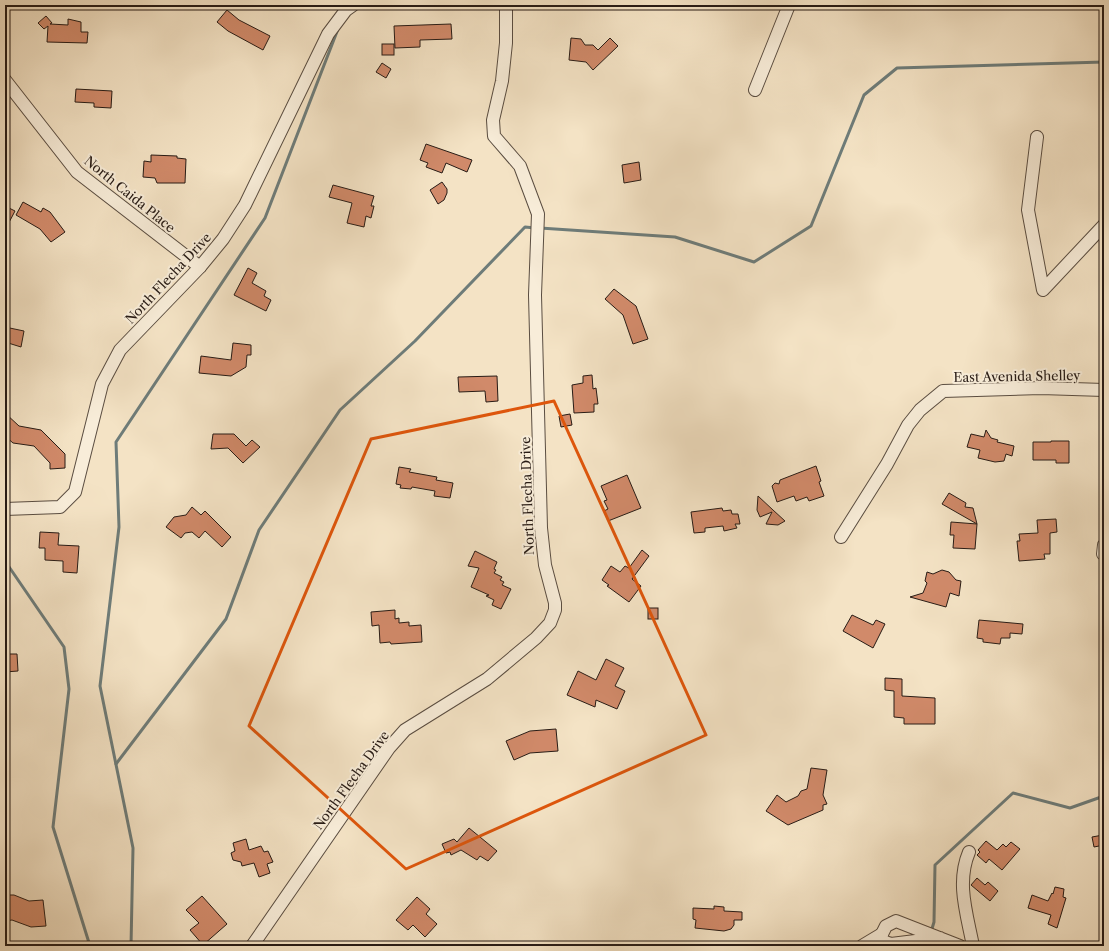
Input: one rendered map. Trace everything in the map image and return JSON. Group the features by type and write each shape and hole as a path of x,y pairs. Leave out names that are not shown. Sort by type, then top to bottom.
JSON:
{"street":[{"name":"North Flecha Drive","path":"5,509 60,507 75,492 102,384 120,350 200,267 223,239 245,205 328,34 346,10 353,5"},
{"name":"North Flecha Drive","path":"252,946 389,748 406,730 487,679 536,638 550,624 555,610 554,594 543,555 541,528 535,295 538,214 520,166 494,136 493,120 502,81 506,43 506,5"},
{"path":"755,90 789,5"},
{"name":"North Caida Place","path":"5,80 77,172 200,267"},
{"path":"1037,138 1028,210 1043,290 1104,225"},
{"name":"East Avenida Shelley","path":"841,537 887,464 908,425 920,410 943,391 1041,388 1104,390"},
{"path":"969,852 962,871 961,884 973,946"},
{"path":"862,946 882,934 886,926 896,921 958,946"},
{"path":"882,934 884,941 891,944 940,938"}],"highlighted area":[{"path":"554,401 706,735 406,869 249,726 371,439"}],"building":[{"path":"227,10 239,20 270,36 263,50 228,31 217,22"},
{"path":"46,16 52,23 50,24 68,25 68,19 81,22 81,32 88,32 87,43 47,42 48,26 44,29 38,23"},
{"path":"451,24 452,39 420,40 420,47 395,48 394,26"},
{"path":"571,38 581,39 585,45 593,45 598,50 610,38 618,46 593,70 586,62 569,60"},
{"path":"382,44 394,44 394,55 382,55"},
{"path":"382,63 391,69 386,78 376,72"},
{"path":"76,89 112,91 111,108 94,107 94,103 75,102"},
{"path":"426,144 472,160 467,172 446,163 442,173 426,167 428,163 420,160"},
{"path":"151,155 177,156 177,158 186,159 185,183 157,183 155,178 143,177 144,161 151,162"},
{"path":"639,162 641,180 624,183 622,165"},
{"path":"442,182 447,189 447,193 444,200 438,204 430,190"},
{"path":"333,185 374,196 371,206 374,206 371,218 366,216 364,227 347,223 352,203 329,197"},
{"path":"23,202 41,212 43,208 50,212 65,232 51,242 40,229 16,215"},
{"path":"5,206 15,211 5,230"},
{"path":"248,268 257,273 252,283 266,291 264,296 271,300 266,311 234,295"},
{"path":"614,289 636,306 648,339 633,344 623,315 605,299"},
{"path":"5,327 24,331 21,347 5,342"},
{"path":"233,343 251,345 251,355 247,355 246,367 231,376 199,373 201,356 231,360"},
{"path":"592,375 593,389 596,388 598,404 594,404 594,412 574,413 572,385 583,383 583,376"},
{"path":"497,376 498,401 486,402 485,391 459,392 458,377"},
{"path":"5,413 19,426 41,430 65,454 65,468 50,469 50,463 34,446 13,443 5,436"},
{"path":"570,414 572,425 561,427 559,416"},
{"path":"986,430 991,438 998,440 997,442 1014,446 1012,456 1006,454 1004,461 995,462 978,458 980,450 967,447 971,434 984,437"},
{"path":"213,434 234,434 246,446 252,440 260,447 243,463 228,448 211,449"},
{"path":"1069,441 1069,463 1056,463 1056,460 1033,460 1033,442"},
{"path":"816,466 821,481 819,482 824,496 809,501 807,497 796,501 794,496 777,502 772,486 775,483 779,484 780,480"},
{"path":"399,467 411,469 409,472 437,477 436,480 453,483 450,498 434,496 435,491 412,487 411,489 400,488 401,485 396,484"},
{"path":"627,475 641,508 608,521 604,511 608,509 604,501 607,500 601,486"},
{"path":"949,493 966,503 965,507 973,508 977,524 942,504"},
{"path":"758,496 785,521 778,525 766,524 772,512 760,517 757,510"},
{"path":"192,507 201,515 205,511 231,537 222,547 205,531 199,538 192,532 185,533 181,538 166,527 174,517 186,515"},
{"path":"722,508 723,511 731,510 732,514 738,514 740,524 735,524 737,528 724,531 723,526 705,528 705,532 694,533 691,512"},
{"path":"1056,519 1057,532 1050,533 1050,554 1044,554 1045,559 1019,561 1017,541 1020,541 1019,534 1038,533 1037,520"},
{"path":"951,522 977,524 975,549 953,548 954,535 950,535"},
{"path":"40,532 59,533 58,545 79,546 77,573 63,572 63,561 45,560 45,548 39,548"},
{"path":"642,550 649,556 632,579 641,586 629,602 607,586 609,585 602,580 611,566 620,572 625,566 629,568"},
{"path":"475,551 497,562 494,573 502,577 500,580 504,582 502,585 511,589 501,609 492,605 494,600 486,596 489,595 471,587 479,568 468,566"},
{"path":"942,570 949,572 956,580 961,581 959,596 950,593 946,607 910,597 923,593 927,583 925,581 927,572 933,574"},
{"path":"648,608 658,608 658,619 648,619"},
{"path":"395,610 395,619 399,618 399,623 409,622 409,626 421,625 422,642 391,644 390,642 380,643 379,625 372,626 371,612"},
{"path":"852,615 873,625 876,620 885,624 873,648 843,631"},
{"path":"979,620 1023,624 1022,634 1010,633 1010,638 1001,638 1000,644 983,642 983,639 977,638"},
{"path":"5,654 17,654 18,671 5,672"},
{"path":"606,659 624,668 615,686 625,691 617,709 596,700 595,707 567,695 578,671 596,680"},
{"path":"885,678 902,679 902,696 935,698 935,724 904,724 904,718 894,717 894,691 885,690"},
{"path":"556,729 558,751 530,753 514,760 506,741 530,731"},
{"path":"811,768 827,770 823,795 827,804 823,805 823,810 788,825 766,811 777,795 786,802 798,796 801,791 807,789"},
{"path":"469,828 497,851 488,861 480,856 477,860 461,850 451,855 450,852 446,853 442,844 454,839 457,842"},
{"path":"1103,835 1104,845 1094,847 1092,837"},
{"path":"246,839 249,850 261,846 264,852 268,851 273,862 267,864 270,873 259,877 254,863 242,866 241,862 233,860 231,853 235,851 233,843"},
{"path":"986,841 997,850 1003,844 1006,847 1011,842 1020,849 1002,870 989,859 986,863 977,855 980,852 978,850"},
{"path":"977,878 985,885 988,882 998,891 990,901 971,885"},
{"path":"1055,887 1064,889 1063,897 1066,898 1057,928 1048,924 1051,915 1028,908 1032,895 1048,901 1052,893 1053,894"},
{"path":"5,895 14,895 29,901 43,900 46,926 31,927 12,920 5,921"},
{"path":"202,896 227,924 203,945 190,930 199,923 186,910"},
{"path":"417,897 430,909 426,914 437,924 425,937 413,925 408,930 396,920"},
{"path":"714,906 724,907 724,911 742,912 742,920 734,920 734,925 731,929 724,931 695,928 696,920 693,919 693,908 714,909"}],"waterway":[{"path":"131,946 133,848 100,686 119,527 116,442 265,218 338,29"},
{"path":"540,228 675,237 754,262 811,226 864,95 897,68 1104,62"},
{"path":"116,764 226,619 259,530 340,410 415,341 525,227 535,228"},
{"path":"5,561 64,647 69,689 53,827 90,946"},
{"path":"931,932 934,922 935,865 1013,793 1070,808 1104,796"}]}
